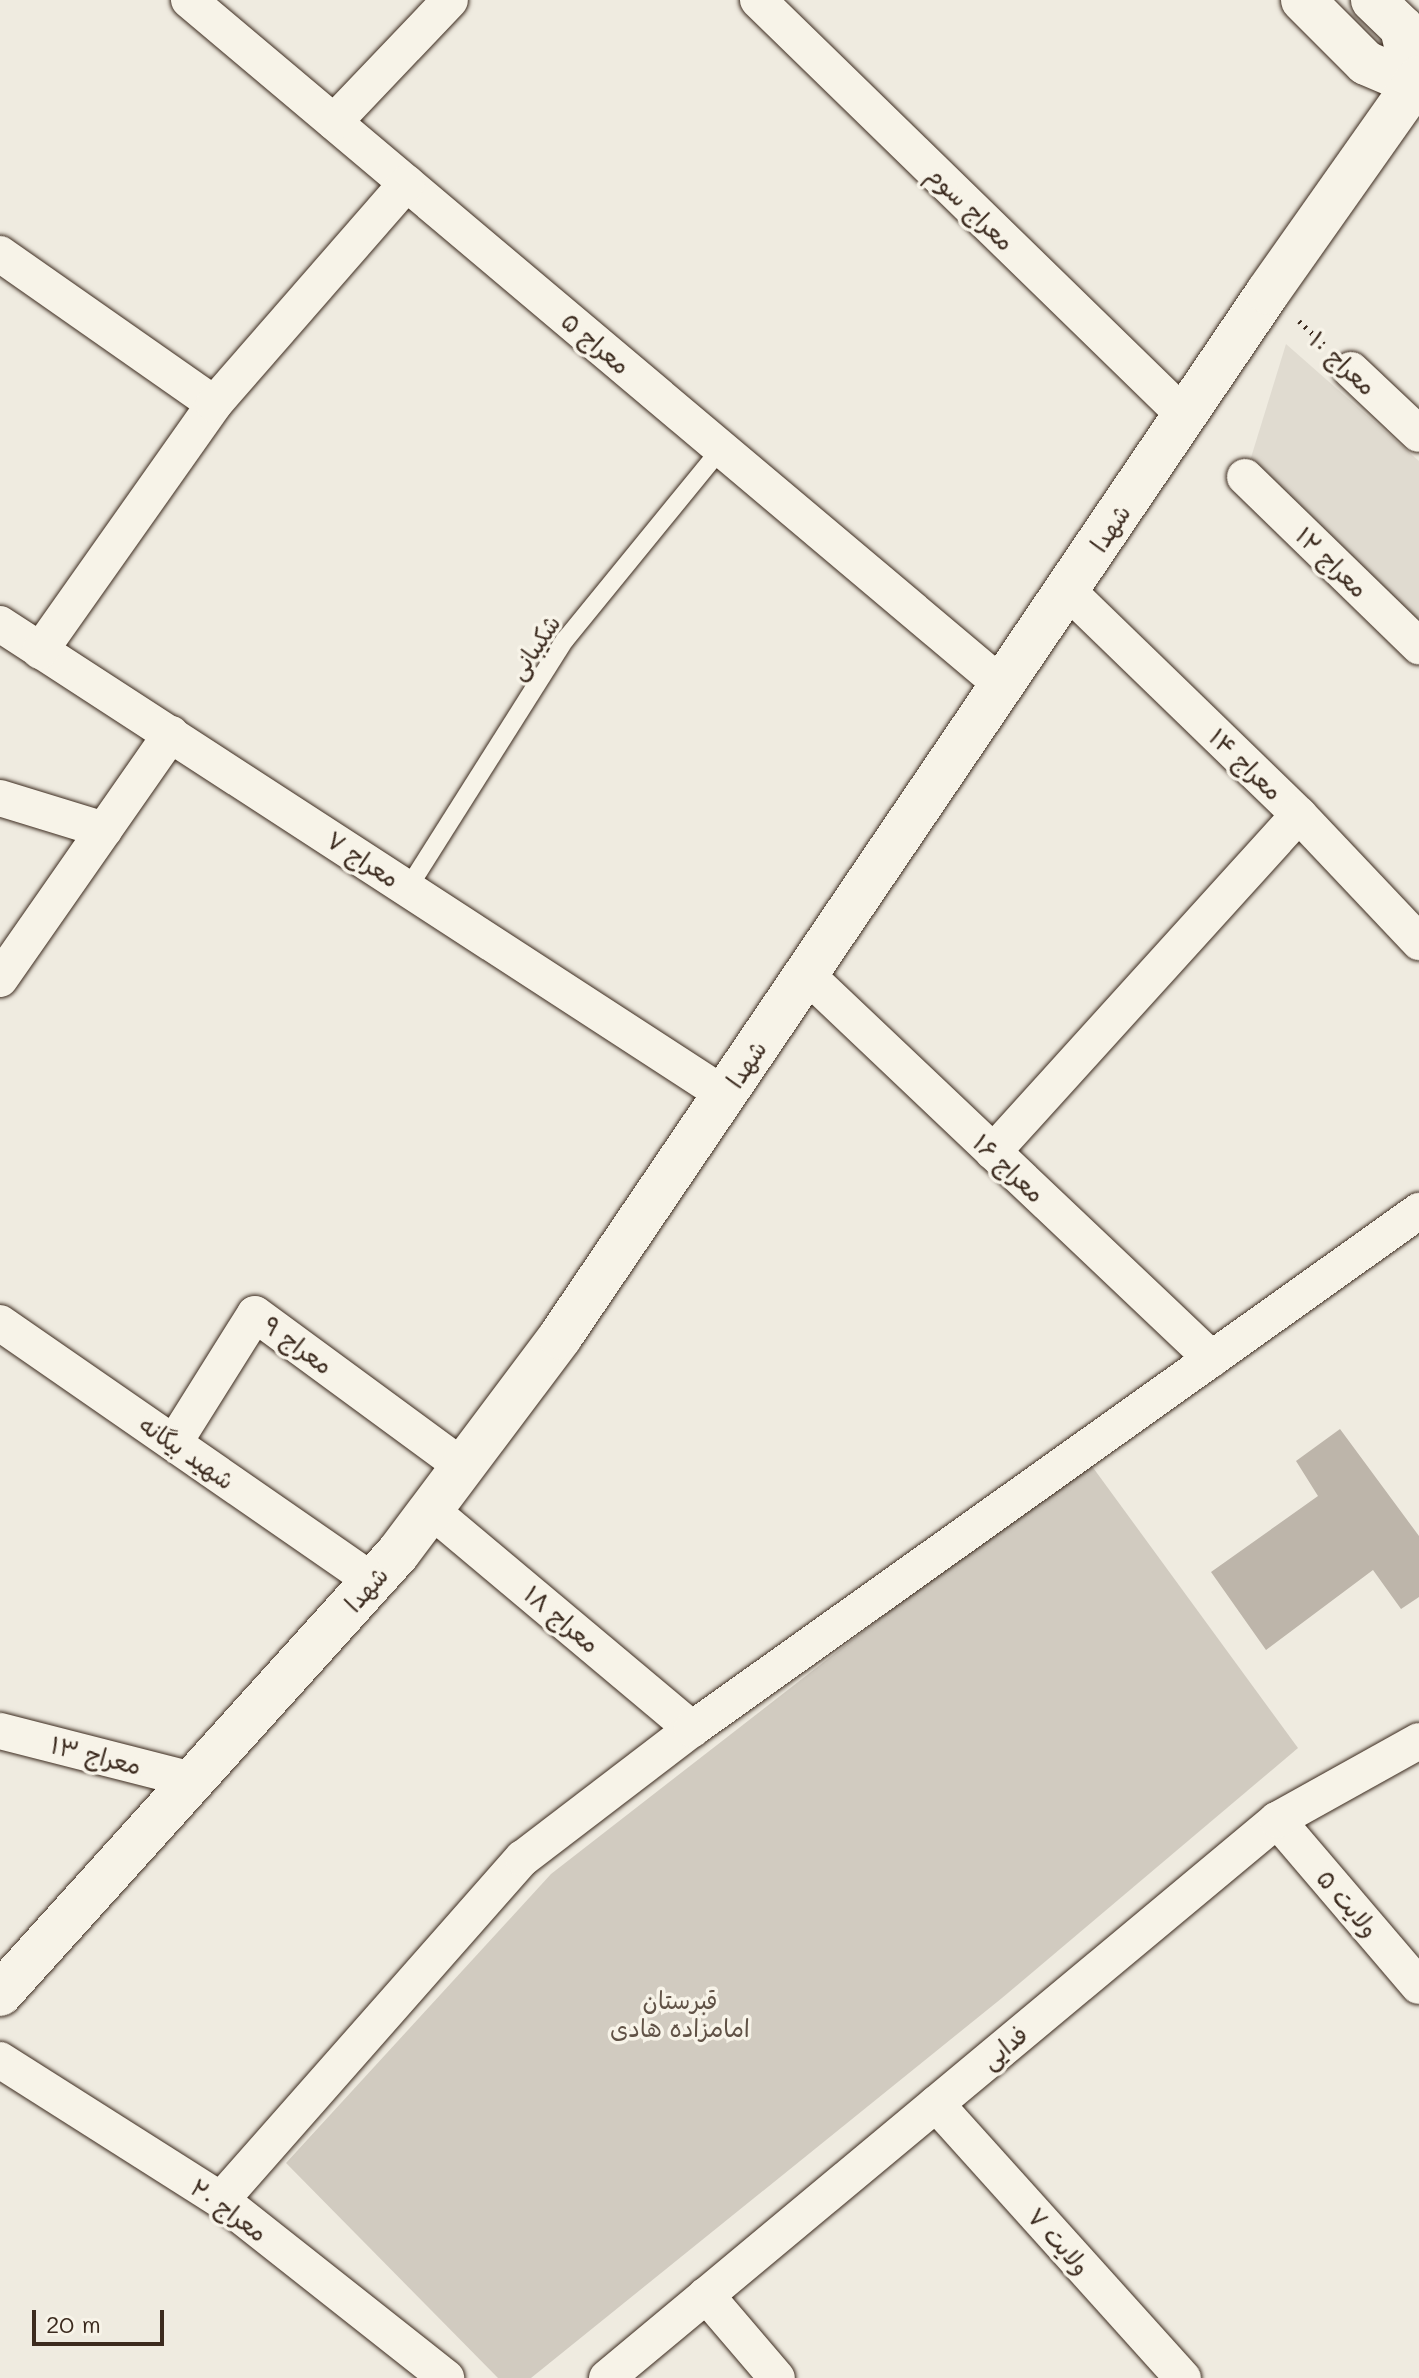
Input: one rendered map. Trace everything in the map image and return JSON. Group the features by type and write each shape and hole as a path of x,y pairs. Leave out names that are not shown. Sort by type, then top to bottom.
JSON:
{"street":[{"name":"معراج ۵","path":"189,0 1002,685"},
{"path":"334,122 450,0"},
{"path":"1303,0 1366,63 1418,84"},
{"path":"1373,0 1402,28 1418,84"},
{"name":"معراج سوم","path":"773,5 1185,416"},
{"name":"شهدا","path":"0,1994 373,1581 431,1510 560,1337 1268,292 1418,84"},
{"path":"40,651 214,404 407,183"},
{"path":"0,254 214,404"},
{"name":"معراج ۱۰","path":"1351,370 1419,434"},
{"name":"معراج ۱۲","path":"1245,477 1419,646"},
{"name":"معراج ۱۴","path":"1068,591 1299,815 1419,942"},
{"name":"معراج ۷","path":"0,624 725,1095"},
{"path":"0,979 171,734"},
{"path":"0,798 104,830"},
{"path":"993,1152 1299,815"},
{"name":"معراج ۱۶","path":"807,975 1212,1359"},
{"path":"221,2200 523,1858 692,1729 1419,1211"},
{"name":"معراج ۹","path":"174,1443 255,1314 463,1467"},
{"name":"شهید بیگانه","path":"0,1323 373,1581"},
{"name":"معراج ۱۸","path":"431,1510 692,1729"},
{"name":"معراج ۱۳","path":"0,1731 192,1780"},
{"name":"فدایی","path":"607,2378 1277,1820 1419,1741"},
{"name":"ولایت ۵","path":"1277,1820 1419,1986"},
{"name":"معراج ۲۰","path":"0,2060 221,2200 446,2378"},
{"name":"ولایت ۷","path":"936,2104 1183,2378"},
{"path":"706,2295 777,2378"}],"lane":[{"name":"شکیبانی","path":"408,888 565,640 721,449"}],"path":[{"name":"معراج ۱۰","path":"1268,292 1351,370"}],"shaded area":[{"path":"1286,344 1419,461 1419,632 1245,477"}],"green space":[{"name":"قبرستان امامزاده هادی","path":"1086,1458 1298,1748 1002,1998 531,2378 498,2378 286,2163 551,1874"}],"building":[{"path":"1340,1429 1419,1536 1419,1597 1401,1609 1373,1570 1266,1650 1211,1572 1318,1496 1296,1461"}]}
